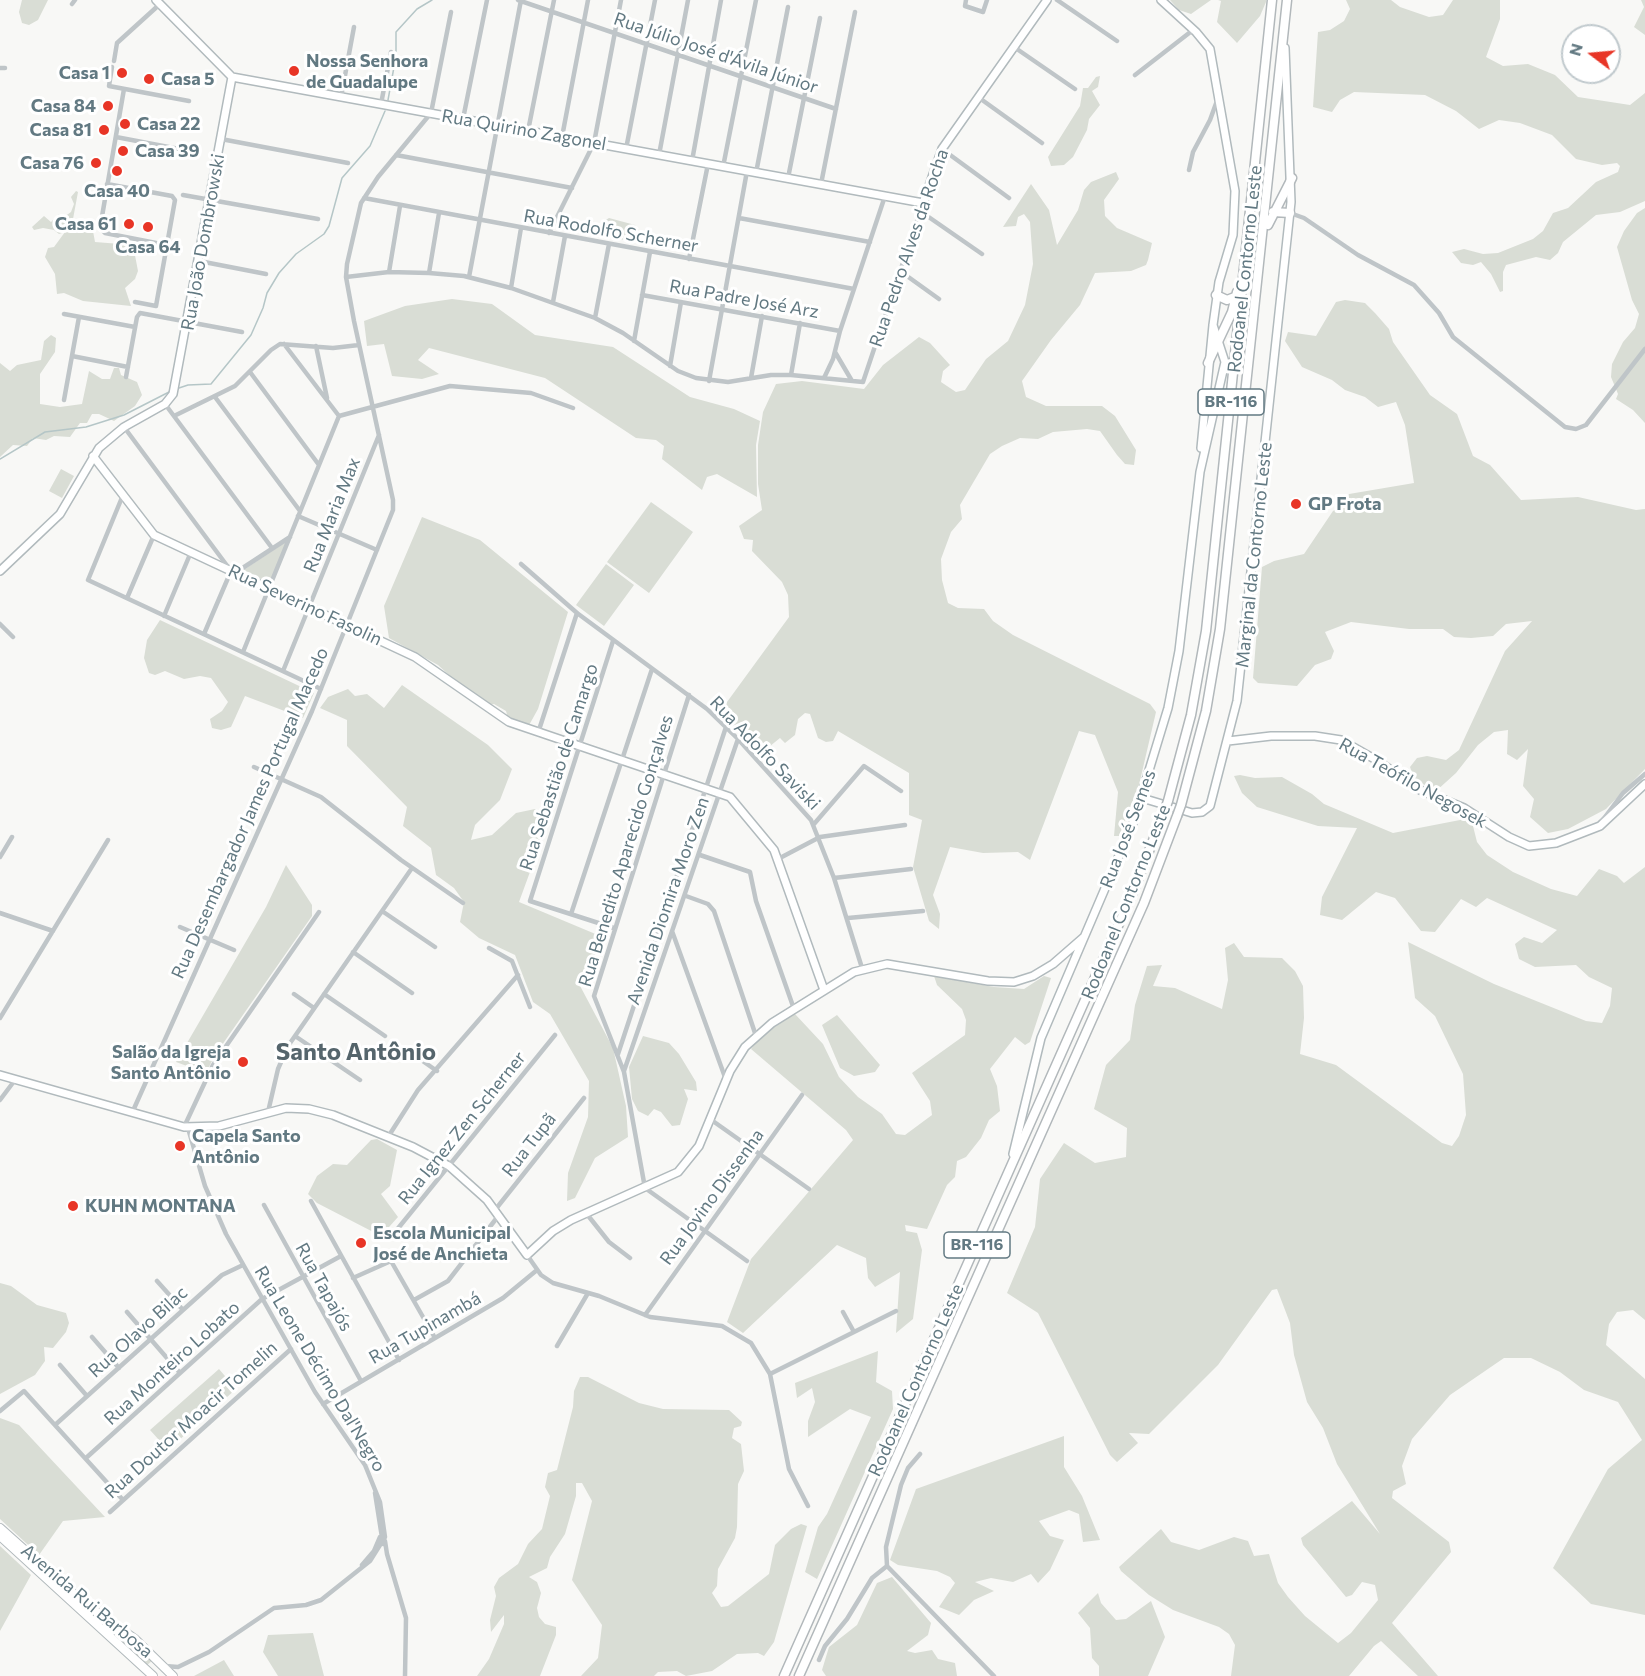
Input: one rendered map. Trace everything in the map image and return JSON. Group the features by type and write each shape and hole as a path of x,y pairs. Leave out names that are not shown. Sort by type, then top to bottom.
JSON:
{"highway":[{"name":"Rodoanel Contorno Leste","path":"784,1676 1134,890 1168,801 1191,715 1204,649 1272,0"},
{"name":"Rodoanel Contorno Leste","path":"799,1676 1144,903 1181,805 1206,711 1220,629 1287,0"},
{"path":"1260,251 1273,212 1292,178"},
{"path":"1273,212 1290,213"},
{"path":"1208,363 1229,320 1237,296 1250,220"},
{"path":"1216,295 1227,300 1237,296"}],"main road":[{"name":"Avenida Rui Barbosa","path":"0,1528 84,1603 135,1639 173,1676"},
{"name":"Avenida Rui Barbosa","path":"0,1536 151,1675"},
{"path":"151,1675 165,1666"}],"street":[{"path":"463,119 487,0"},
{"path":"469,277 520,0"},
{"name":"Rua Júlio José d'Ávila Júnior","path":"520,0 836,109"},
{"path":"528,131 554,0"},
{"path":"562,137 588,0"},
{"path":"549,233 594,143 621,0"},
{"path":"626,149 655,0"},
{"path":"659,155 688,0"},
{"path":"692,161 722,0"},
{"path":"723,167 756,0"},
{"path":"966,0 965,6 983,12 987,0"},
{"name":"Rua Pedro Alves da Rocha","path":"852,381 863,382 942,148 1047,0"},
{"path":"1057,0 1117,41"},
{"name":"Rua José Semes","path":"1008,1174 1037,1050 1142,798 1163,729 1176,669 1200,472 1208,363 1216,295 1233,235 1235,202 1210,49 1161,0"},
{"path":"114,61 117,43 158,2 232,77"},
{"path":"756,172 788,7"},
{"path":"431,113 451,12"},
{"path":"821,184 855,12"},
{"name":"Marginal da Contorno Leste","path":"1142,798 1187,812 1197,813 1206,810 1214,797 1228,741 1243,662 1290,213 1292,178 1285,96 1286,13"},
{"path":"788,178 820,18"},
{"path":"341,97 354,27"},
{"path":"1135,75 1193,30"},
{"path":"1014,47 1075,89"},
{"path":"381,104 391,52"},
{"path":"112,67 109,86 189,101"},
{"name":"Rua Quirino Zagonel","path":"232,77 923,203"},
{"name":"Rua João Dombrowski","path":"165,404 173,394 177,383 232,77"},
{"path":"124,89 99,225 101,230 156,243"},
{"path":"1190,170 1193,152 1210,120 1218,96"},
{"path":"978,97 1042,143"},
{"name":"Rua Desembargador James Portugal Macedo","path":"131,1114 321,689 394,505 346,277 353,231 364,198 431,113"},
{"path":"116,137 179,149"},
{"path":"221,139 348,163"},
{"path":"942,148 1009,198"},
{"path":"396,155 572,188"},
{"path":"689,259 708,164"},
{"path":"709,381 747,171"},
{"path":"107,184 175,199 156,306 135,302"},
{"path":"183,195 318,219"},
{"path":"824,378 835,352 885,196"},
{"name":"Rua Rodolfo Scherner","path":"364,198 854,289"},
{"path":"389,273 400,206"},
{"path":"920,211 982,254"},
{"path":"429,273 439,213"},
{"path":"1290,213 1304,218 1358,255 1414,285 1439,313 1453,337 1565,427 1576,429 1590,420 1645,349"},
{"path":"739,218 870,242"},
{"path":"511,288 521,228"},
{"path":"553,302 566,236"},
{"path":"595,318 609,244"},
{"path":"634,340 650,252"},
{"path":"200,261 267,274"},
{"path":"155,267 163,268"},
{"path":"900,271 939,299"},
{"path":"346,277 389,273 429,273 469,277 511,288 595,318 634,340 689,377 709,381 734,381 791,375 852,381"},
{"name":"Rua Padre José Arz","path":"642,295 840,331"},
{"path":"670,366 681,302"},
{"path":"126,377 138,314 147,313 242,332"},
{"path":"64,314 135,327"},
{"path":"64,400 79,316"},
{"path":"751,378 762,316"},
{"path":"791,375 800,323"},
{"path":"1213,325 1225,357"},
{"path":"174,416 235,386 271,350 284,344 359,345"},
{"path":"284,344 339,416"},
{"path":"316,346 328,401"},
{"path":"835,352 852,381"},
{"path":"1208,363 1216,354 1225,357"},
{"path":"72,356 128,367"},
{"name":"Rua José Semes","path":"1200,472 1225,357"},
{"path":"250,372 319,465"},
{"path":"339,416 450,386 531,393 573,408"},
{"path":"215,397 299,513 339,534 377,550"},
{"path":"0,571 60,514 93,456 124,427 165,404 272,548"},
{"path":"243,652 339,416"},
{"path":"124,427 233,572"},
{"name":"Rua Maria Max","path":"283,671 379,435"},
{"name":"Rua Severino Fasolin","path":"93,456 154,535 422,661 503,719 538,733 720,792"},
{"path":"123,495 88,580 321,689"},
{"path":"127,598 154,535"},
{"path":"204,634 233,572 290,537"},
{"path":"164,616 191,552"},
{"name":"Rua Adolfo Saviski","path":"521,564 577,613 689,695 726,727 814,825 848,918 862,968"},
{"path":"538,733 577,613"},
{"path":"0,624 13,638"},
{"name":"Rua Sebastião de Camargo","path":"571,914 530,901 613,641"},
{"path":"614,928 571,914 652,669"},
{"name":"Rua Benedito Aparecido Gonçalves","path":"645,1188 624,1072 594,996 689,695"},
{"name":"Avenida Diomira Moro Zen","path":"618,1054 651,961 660,927 726,727"},
{"name":"Rua Teófilo Negosek","path":"1228,741 1271,736 1315,736 1341,740 1378,761 1420,790 1464,808 1509,837 1529,846 1556,843 1600,826 1645,784"},
{"name":"Avenida Diomira Moro Zen","path":"624,1072 738,739"},
{"path":"254,766 321,797 411,867 463,903"},
{"path":"814,825 864,766 901,791"},
{"path":"1600,826 1623,793 1645,774"},
{"path":"720,792 734,801 765,836 778,859 824,990"},
{"path":"778,859 820,837 905,825"},
{"path":"0,857 12,837"},
{"path":"0,1018 108,840"},
{"path":"700,855 750,872 756,901 794,1009"},
{"path":"268,1112 281,1060 295,1036 411,867"},
{"path":"834,878 911,869"},
{"path":"686,896 708,904 714,911 756,1036"},
{"path":"848,918 923,910"},
{"path":"382,911 435,947"},
{"path":"186,1128 213,1065 319,912"},
{"path":"0,913 53,931"},
{"path":"180,927 234,950"},
{"path":"660,927 672,931 726,1081"},
{"path":"526,1255 553,1231 586,1213 671,1177 684,1166 694,1154 740,1054 756,1036 794,1009 862,968 897,964 1005,983 1025,979 1053,964 1084,937"},
{"path":"489,948 509,957 530,1007"},
{"path":"353,952 412,993"},
{"path":"1053,964 1061,965 1070,971"},
{"path":"388,1137 413,1096 518,975"},
{"path":"294,994 314,1008"},
{"path":"324,994 385,1036"},
{"name":"Rua Ignez Zen Scherner","path":"391,1237 555,1035"},
{"path":"295,1036 360,1080"},
{"path":"414,1055 437,1071"},
{"path":"0,1075 186,1128 219,1126 268,1112 297,1108 321,1111 427,1153 449,1166 477,1190 497,1212 537,1270 553,1283 588,1293 645,1315 710,1323 733,1330 751,1343 770,1374 789,1469 808,1506"},
{"path":"0,1100 15,1080"},
{"name":"Rua Jovino Dissenha","path":"645,1315 802,1095"},
{"name":"Rua Tupã","path":"414,1300 448,1281 497,1212 584,1098"},
{"path":"711,1119 809,1189"},
{"name":"Rua Leone Décimo Dal'Negro","path":"186,1128 205,1186 243,1265 323,1404 361,1457 375,1490 382,1537 406,1618 405,1676"},
{"path":"645,1188 747,1260"},
{"path":"310,1201 399,1360"},
{"name":"Rua Tapajós","path":"264,1205 362,1381"},
{"path":"586,1213 609,1242 630,1258"},
{"name":"Rua Monteiro Lobato","path":"86,1458 262,1299 341,1256"},
{"path":"353,1278 385,1261 391,1261 435,1338"},
{"name":"Rua Olavo Bilac","path":"55,1425 222,1275 243,1265"},
{"name":"Rua Tupinambá","path":"323,1404 509,1295 537,1270"},
{"path":"157,1281 183,1310"},
{"path":"557,1346 588,1293"},
{"path":"770,1374 896,1311"},
{"path":"127,1312 180,1373"},
{"path":"843,1312 854,1332"},
{"path":"92,1337 119,1368"},
{"name":"Rua Doutor Moacir Tomelin","path":"110,1512 291,1349"},
{"path":"60,1365 87,1396"},
{"path":"0,1411 24,1391 123,1500"},
{"path":"920,1454 908,1468 901,1485 886,1547 887,1566 994,1676"},
{"path":"173,1676 178,1668 216,1648 268,1610 316,1603 359,1569 382,1537"},
{"name":"Rua Leone Décimo Dal'Negro","path":"359,1569 370,1561 382,1544 382,1537"},
{"path":"382,1544 387,1554"},
{"path":"370,1561 380,1557 388,1561"},
{"path":"819,1660 825,1646 847,1619 872,1578 887,1566"},
{"path":"165,1666 178,1668"}],"shaded area":[{"path":"22,0 48,0 38,20 29,25 22,23 19,12"},
{"path":"1170,0 1211,0 1191,14 1179,10"},
{"path":"1218,0 1266,0 1266,2 1260,16 1237,43 1217,22 1221,1"},
{"path":"1346,0 1391,0 1400,7 1429,17 1443,15 1453,0 1500,0 1500,19 1486,57 1503,66 1528,64 1555,75 1561,81 1561,84 1564,84 1578,97 1630,105 1645,93 1645,201 1620,212 1596,215 1563,242 1558,253 1550,260 1536,257 1506,265 1503,272 1503,291 1500,292 1491,274 1481,262 1473,265 1461,263 1452,252 1464,249 1483,254 1498,253 1533,239 1543,231 1553,213 1568,208 1596,182 1618,172 1620,166 1617,163 1602,165 1576,159 1552,135 1520,123 1499,120 1479,129 1456,111 1425,95 1354,92 1340,100 1332,112 1313,107 1318,32 1330,30 1344,21 1350,9"},
{"path":"1641,0 1645,0 1645,35 1634,27 1644,7"},
{"path":"1100,76 1098,87 1092,91 1100,105 1089,119 1087,130 1073,157 1064,165 1051,166 1048,157 1080,106 1083,88 1088,88 1096,77"},
{"path":"1116,172 1119,179 1104,200 1105,216 1117,228 1152,243 1146,265 1131,271 1095,273 1080,305 1051,340 1022,381 1026,397 1046,406 1102,406 1115,416 1136,450 1134,465 1125,464 1100,431 1087,429 1053,432 1038,439 1020,438 1002,446 990,454 960,505 962,519 951,532 941,559 942,580 948,603 958,608 984,609 993,621 1013,635 1150,704 1156,712 1139,785 1119,836 1114,836 1118,792 1095,735 1079,731 1030,860 1018,852 983,853 950,847 933,895 940,914 939,929 929,921 913,867 922,820 909,815 909,773 838,731 833,741 826,742 818,738 810,714 805,713 798,719 795,735 785,743 780,738 759,755 719,713 789,617 788,595 782,582 752,551 753,540 744,539 739,526 762,510 758,484 758,445 763,412 776,384 802,381 864,389 883,365 919,337 930,343 950,365 943,371 941,382 956,392 965,390 986,359 1008,341 1025,305 1033,264 1030,222 1024,214 1018,217 1016,226 1003,227 1031,184 1049,210 1057,245 1078,210 1084,190 1091,182"},
{"path":"76,191 78,192 73,219 74,233 79,225 93,231 95,242 133,245 138,271 135,279 125,288 131,306 83,301 64,293 57,294 55,274 45,257 48,248 54,247 65,232 59,234 54,230 43,228 34,230 32,227 44,216 51,222 59,214 64,217 71,212 74,204 71,197"},
{"path":"1645,208 1645,423 1633,410 1616,399 1618,394 1611,377 1612,364 1623,342 1635,328 1639,314 1632,300 1617,247 1624,231 1637,213"},
{"path":"609,218 635,225 641,233 641,243 598,235 601,223"},
{"path":"452,299 492,304 535,335 613,347 690,397 734,409 760,421 756,445 757,497 717,474 707,477 702,490 662,459 664,446 656,440 636,438 545,378 429,348 418,360 439,374 422,379 392,376 384,344 367,346 364,321 405,306"},
{"path":"1345,300 1365,303 1375,313 1389,329 1393,342 1430,395 1457,414 1473,456 1490,465 1521,500 1578,497 1636,510 1645,509 1645,769 1606,809 1568,829 1548,833 1530,817 1534,799 1523,786 1528,749 1517,760 1507,754 1508,730 1494,732 1478,745 1456,773 1435,792 1414,778 1410,767 1417,758 1427,756 1446,760 1459,750 1505,651 1532,621 1506,624 1493,636 1471,638 1454,637 1443,629 1409,629 1351,622 1325,632 1334,651 1331,659 1315,665 1297,686 1258,683 1253,678 1262,567 1274,561 1304,554 1333,511 1344,504 1349,494 1414,483 1405,425 1396,402 1378,407 1365,397 1345,390 1332,380 1302,367 1285,341 1288,332 1316,336 1336,302"},
{"path":"51,335 56,338 55,352 40,374 40,404 60,407 82,404 89,371 102,379 110,379 114,368 119,368 121,375 137,382 142,395 135,406 114,421 99,414 92,414 87,423 80,423 70,437 54,436 46,440 33,438 27,446 13,445 0,457 0,363 10,371 17,365 41,360 44,341"},
{"path":"61,469 74,476 62,498 49,491"},
{"path":"651,502 693,532 649,593 607,562"},
{"path":"422,517 480,540 568,612 538,709 528,727 508,718 506,711 494,704 489,705 463,688 438,665 389,638 384,606"},
{"path":"287,541 268,586 239,573"},
{"path":"606,564 634,585 604,626 576,605"},
{"path":"160,620 314,693 303,718 245,696 231,727 221,730 212,728 210,719 222,711 228,702 211,678 200,676 184,679 165,671 155,675 149,673 144,658 147,640"},
{"path":"402,685 488,745 512,769 500,800 475,825 471,840 492,835 516,813 535,809 545,820 538,850 519,902 605,938 578,982 613,1048 626,1106 628,1137 595,1158 575,1198 567,1201 568,1173 588,1117 589,1081 550,1014 533,1002 515,955 479,938 460,922 464,902 454,888 436,875 431,848 403,826 407,807 347,746 347,720 320,708 328,697 348,689 355,696 367,694 384,708"},
{"path":"1234,776 1255,778 1282,777 1312,794 1324,804 1393,833 1460,820 1462,815 1472,822 1477,842 1487,855 1513,872 1551,889 1577,896 1599,869 1617,876 1624,883 1645,867 1645,1320 1633,1310 1617,1312 1609,1324 1606,1345 1645,1379 1645,1615 1591,1604 1553,1568 1608,1469 1642,1440 1618,1402 1584,1390 1560,1372 1531,1358 1504,1358 1450,1395 1412,1439 1402,1466 1406,1484 1393,1491 1392,1498 1449,1542 1451,1552 1392,1623 1438,1676 1418,1676 1381,1641 1349,1676 1231,1676 1235,1645 1229,1634 1219,1627 1173,1610 1149,1595 1119,1567 1161,1529 1171,1542 1199,1550 1234,1537 1248,1541 1254,1556 1269,1554 1278,1583 1288,1597 1305,1616 1338,1643 1351,1633 1378,1600 1375,1585 1362,1582 1352,1595 1346,1597 1303,1545 1301,1538 1352,1501 1380,1534 1337,1464 1323,1428 1307,1402 1294,1355 1290,1323 1277,1289 1272,1290 1218,1365 1149,1434 1129,1433 1138,1443 1117,1462 1110,1455 1038,1313 1007,1293 1035,1227 1040,1179 1064,1143 1095,1163 1126,1157 1127,1128 1094,1109 1106,1065 1130,1040 1135,1005 1147,966 1162,965 1153,986 1175,988 1222,1009 1228,980 1225,948 1234,943 1244,957 1282,958 1295,971 1303,986 1304,1018 1300,1054 1336,1065 1442,1143 1452,1146 1459,1136 1466,1115 1463,1074 1435,1016 1415,998 1408,942 1494,984 1586,1021 1602,1023 1610,1006 1612,988 1589,977 1576,965 1535,967 1519,959 1515,944 1524,937 1542,943 1557,930 1487,898 1476,907 1461,899 1435,932 1421,931 1395,898 1376,892 1342,920 1320,915 1322,897 1357,828 1318,826 1257,807 1242,793"},
{"path":"286,865 312,905 312,916 215,1055 206,1073 176,1062 266,907"},
{"path":"934,976 994,987 1024,989 1044,976 1051,978 1030,1042 1025,1045 1015,1037 990,1069 997,1086 1000,1111 989,1120 981,1138 966,1157 957,1161 955,1177 947,1185 927,1229 905,1225 906,1231 917,1233 922,1250 913,1319 896,1333 900,1272 875,1287 868,1278 866,1258 837,1245 743,1333 727,1322 751,1259 853,1140 846,1130 751,1049 762,1034 795,1014 823,1044 839,1077 858,1097 882,1114 896,1134 905,1135 932,1115 930,1101 912,1073 965,1035 966,1020 962,1009 937,985"},
{"path":"837,1015 880,1065 875,1072 854,1076 840,1068 822,1025"},
{"path":"643,1036 669,1043 679,1054 696,1082 697,1091 684,1089 688,1099 680,1125 672,1126 661,1112 654,1109 648,1116 638,1111 632,1099 629,1067"},
{"path":"377,1139 397,1150 390,1186 381,1194 398,1217 381,1236 317,1203 308,1194 317,1176 333,1164 347,1165 371,1140"},
{"path":"0,1283 11,1286 37,1305 66,1313 69,1323 66,1332 53,1348 44,1347 45,1361 35,1375 0,1394"},
{"path":"878,1351 876,1382 892,1391 893,1409 817,1579 805,1572 818,1527 827,1514 871,1417 850,1409 808,1437 808,1421 815,1402 812,1388 797,1398 795,1383"},
{"path":"219,1369 236,1389 168,1450 150,1430"},
{"path":"580,1377 588,1377 639,1403 663,1409 729,1410 742,1422 741,1426 734,1428 732,1438 741,1444 744,1471 738,1484 737,1527 735,1538 718,1569 717,1586 712,1593 721,1607 728,1606 769,1574 775,1545 791,1529 801,1524 807,1526 774,1642 764,1656 758,1653 737,1654 712,1671 686,1676 677,1671 658,1672 654,1676 581,1676 598,1658 602,1625 572,1580 592,1501 582,1483 576,1483 576,1496 565,1534 550,1557 547,1568 529,1577 537,1582 541,1593 537,1608 539,1617 545,1624 556,1627 556,1635 540,1676 477,1676 489,1659 504,1624 504,1615 491,1632 490,1620 496,1596 494,1587 499,1578 518,1564 528,1544 542,1529 550,1496 545,1487 548,1473 557,1470 573,1407 574,1391"},
{"path":"0,1418 19,1425 105,1517 63,1521 39,1555 0,1519"},
{"path":"1064,1436 1064,1467 1082,1496 1100,1540 1083,1542 1079,1514 1069,1510 1039,1521 1050,1536 1064,1540 1050,1570 1038,1583 1031,1574 1013,1582 991,1578 975,1582 994,1591 974,1600 959,1615 939,1607 955,1583 950,1577 937,1571 898,1565 890,1560 916,1489"},
{"path":"0,1546 31,1575 0,1631"},
{"path":"892,1577 931,1623 928,1635 907,1651 915,1653 932,1650 938,1659 955,1663 957,1676 826,1676 822,1670 829,1647 857,1625 877,1583"},
{"path":"1098,1593 1101,1603 1116,1620 1126,1619 1151,1601 1165,1637 1148,1676 1099,1676 1099,1666 1092,1658 1090,1628 1078,1613"},
{"path":"115,1627 153,1660 146,1666 110,1633"},
{"path":"313,1633 324,1676 278,1676 263,1652 268,1635"},
{"path":"224,1660 234,1676 194,1676"}],"waterway":[{"path":"388,100 396,56 396,32 417,9 432,0"},
{"path":"176,389 188,385 211,384 251,335 267,293 279,273 296,254 324,234 329,226 342,178 370,146 385,111"},
{"path":"0,459 45,432 86,427 124,415 171,391"}],"place":[{"name":"Nossa Senhora de Guadalupe","path":"294,71"},
{"name":"Casa 1","path":"122,73"},
{"name":"Casa 5","path":"149,79"},
{"name":"Casa 84","path":"108,106"},
{"name":"Casa 22","path":"125,124"},
{"name":"Casa 81","path":"104,130"},
{"name":"Casa 39","path":"123,151"},
{"name":"Casa 76","path":"96,163"},
{"name":"Casa 40","path":"117,171"},
{"name":"Casa 61","path":"129,224"},
{"name":"Casa 64","path":"148,227"},
{"name":"GP Frota","path":"1296,504"},
{"name":"Salão da Igreja Santo Antônio","path":"243,1062"},
{"name":"Capela Santo Antônio","path":"180,1146"},
{"name":"KUHN MONTANA","path":"73,1206"},
{"name":"Escola Municipal José de Anchieta","path":"361,1243"}],"district":[{"name":"Santo Antônio","path":"356,1052"}]}
